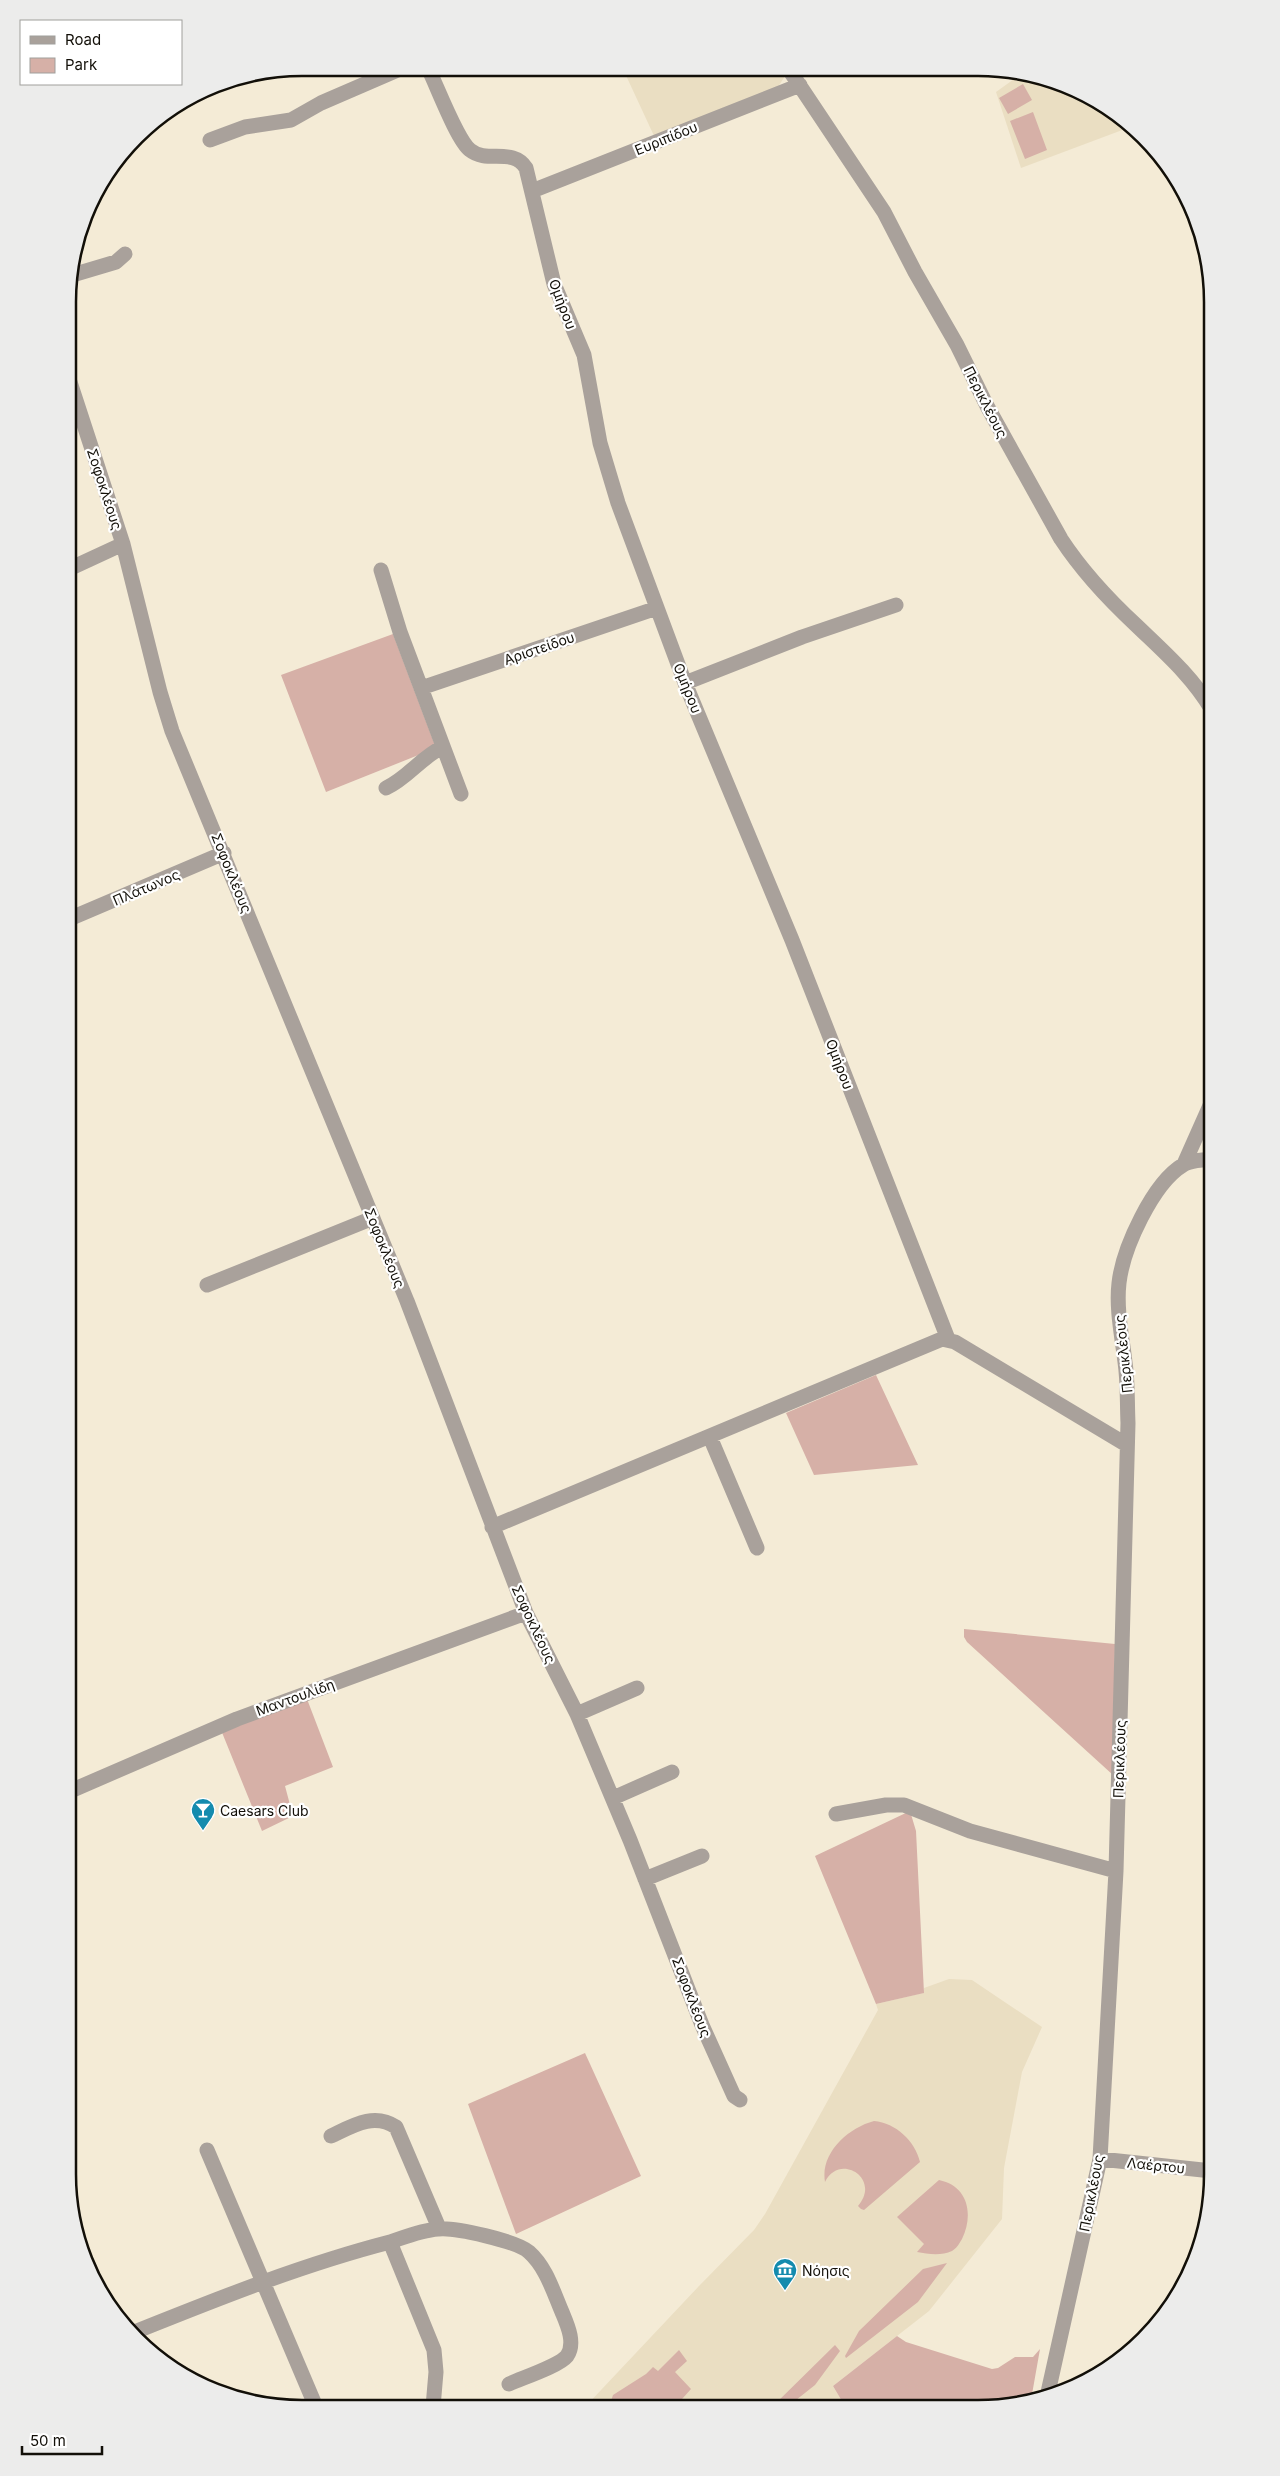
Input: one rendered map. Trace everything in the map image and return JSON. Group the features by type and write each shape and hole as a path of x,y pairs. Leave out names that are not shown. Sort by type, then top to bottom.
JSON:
{"street":[{"path":"210,140 245,128 291,120 321,102 383,76"},
{"name":"Ομήρου","path":"432,76 467,148 483,156 510,157 518,160 526,168 554,284 584,355 605,462 657,608 685,683 792,940 948,1339"},
{"name":"Περικλέους","path":"794,76 876,198 1061,539 1075,560 1117,607 1195,683 1204,697"},
{"name":"Ευριπίδου","path":"532,191 800,85"},
{"path":"78,274 116,262 125,254"},
{"name":"Σοφοκλέους","path":"76,401 122,544 166,714 420,1336 526,1613 577,1714 720,2067 734,2096 740,2100"},
{"path":"76,566 122,544"},
{"path":"381,570 400,632 461,794"},
{"path":"685,683 802,637 896,605"},
{"name":"Αριστείδου","path":"421,688 657,608"},
{"path":"386,788 403,779 433,751 443,747"},
{"name":"Πλάτωνος","path":"76,916 224,853"},
{"path":"1184,1164 1204,1119"},
{"path":"1184,1164 1204,1161"},
{"name":"Περικλέους","path":"1049,2389 1100,2159 1116,1872 1128,1423 1126,1364 1118,1310 1119,1281 1132,1240 1153,1194 1167,1177 1184,1164"},
{"path":"207,1285 372,1218"},
{"path":"492,1527 830,1388 936,1341 948,1339 1127,1445"},
{"path":"1105,1431 1128,1423"},
{"path":"710,1437 757,1548"},
{"name":"Μαντουλίδη","path":"76,1789 236,1719 526,1613"},
{"path":"577,1714 637,1688"},
{"path":"612,1798 672,1772"},
{"path":"836,1814 886,1805 904,1805 970,1831 1116,1872"},
{"path":"645,1879 702,1856"},
{"path":"331,2136 361,2122 379,2119 386,2120 396,2127 439,2228"},
{"path":"207,2150 313,2400"},
{"name":"Λαέρτου","path":"1100,2159 1204,2170"},
{"path":"139,2330 264,2281 325,2260 439,2228 517,2243 529,2251 545,2273 566,2321 571,2341 570,2351 561,2361 509,2384"},
{"path":"390,2242 434,2350 436,2372 434,2400"}],"shaded area":[{"path":"626,76 785,76 778,87 655,138"},
{"path":"1014,79 1051,88 1091,106 1124,129 1021,168 996,92"},
{"path":"949,1979 972,1980 1042,2027 1022,2072 1004,2168 1002,2219 929,2311 833,2386 841,2400 592,2400 754,2230 765,2214 878,2010 876,2004 923,1993 924,1988"}],"green space":[{"path":"1023,84 1032,100 1008,114 999,98"},
{"path":"1033,112 1047,150 1025,159 1010,121"},
{"path":"393,634 436,748 326,792 281,675"},
{"path":"876,1375 918,1465 814,1475 786,1413"},
{"path":"964,1629 1115,1644 1113,1775 967,1642 964,1637"},
{"path":"307,1699 333,1767 285,1786 293,1816 262,1831 221,1730"},
{"path":"910,1811 916,1831 924,1993 876,2004 815,1856"},
{"path":"585,2053 641,2176 516,2234 468,2104"},
{"path":"874,2121 890,2125 903,2134 914,2147 920,2162 864,2210 858,2206 864,2196 865,2186 862,2178 856,2172 848,2169 839,2169 831,2173 825,2182 825,2171 831,2152 838,2143 855,2129"},
{"path":"939,2180 957,2188 966,2202 968,2220 966,2230 959,2244 948,2253 930,2254 917,2252 924,2244 897,2217"},
{"path":"947,2263 918,2302 846,2358 845,2356 859,2331 923,2269"},
{"path":"897,2336 906,2342 992,2369 998,2368 1015,2357 1033,2357 1040,2349 1032,2393 1008,2398 978,2400 841,2400 833,2386"},
{"path":"835,2345 840,2351 815,2385 796,2400 779,2400"},
{"path":"679,2350 687,2361 675,2372 691,2389 681,2400 611,2400 613,2395 646,2374 653,2367 658,2371"}],"place":[{"name":"Caesars Club","path":"203,1831"},
{"name":"Νόησις","path":"785,2291"}]}
